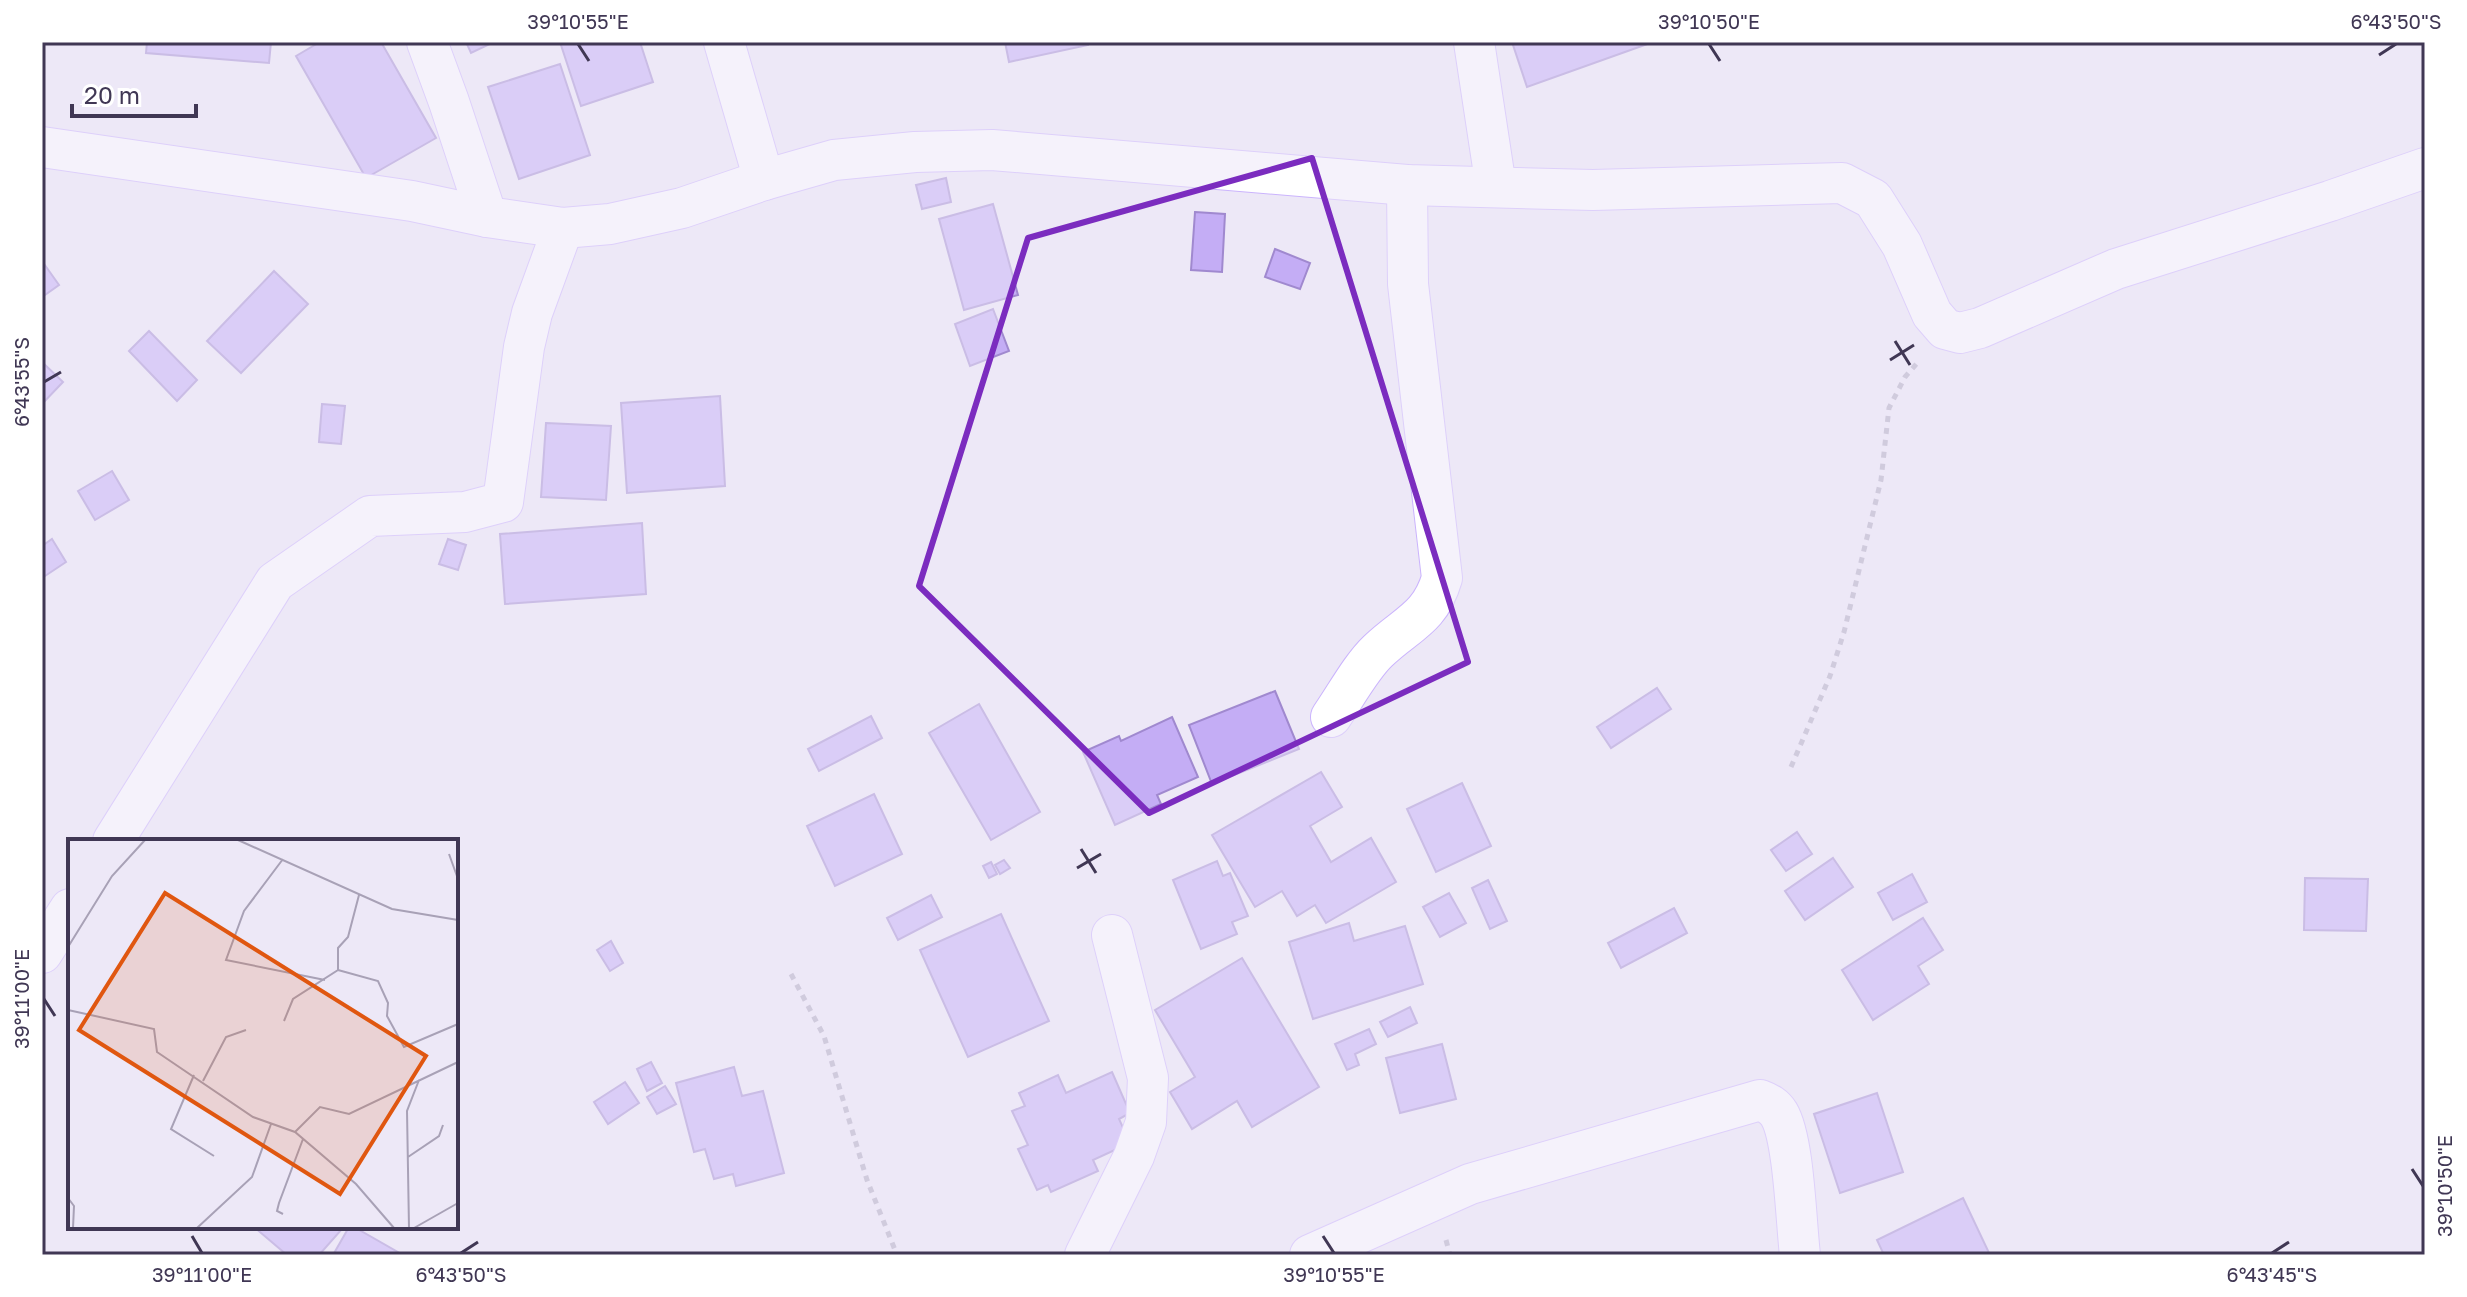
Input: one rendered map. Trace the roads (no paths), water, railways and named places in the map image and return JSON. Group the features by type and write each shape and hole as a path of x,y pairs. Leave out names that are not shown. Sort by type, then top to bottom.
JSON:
{"street":[{"path":"427,42 487,217"},
{"path":"724,42 764,180"},
{"path":"1474,42 1496,187"},
{"path":"42,147 412,201 487,217 563,228 610,224 682,208 834,160 915,152 992,150 1407,185 1593,190 1842,183 1873,199 1902,245 1932,314 1945,329 1960,333 1980,328 2116,269 2425,168"},
{"path":"1331,717 1376,653 1418,619 1436,598 1442,578 1408,284 1407,185"},
{"path":"114,839 275,582 370,516 465,512 503,502 527,335 563,228"},
{"path":"42,953 68,912"},
{"path":"1085,1255 1134,1156 1146,1122 1148,1078 1112,935"},
{"path":"1310,1255 1470,1184 1760,1100 1770,1103 1779,1114 1787,1138 1800,1255"}]}
